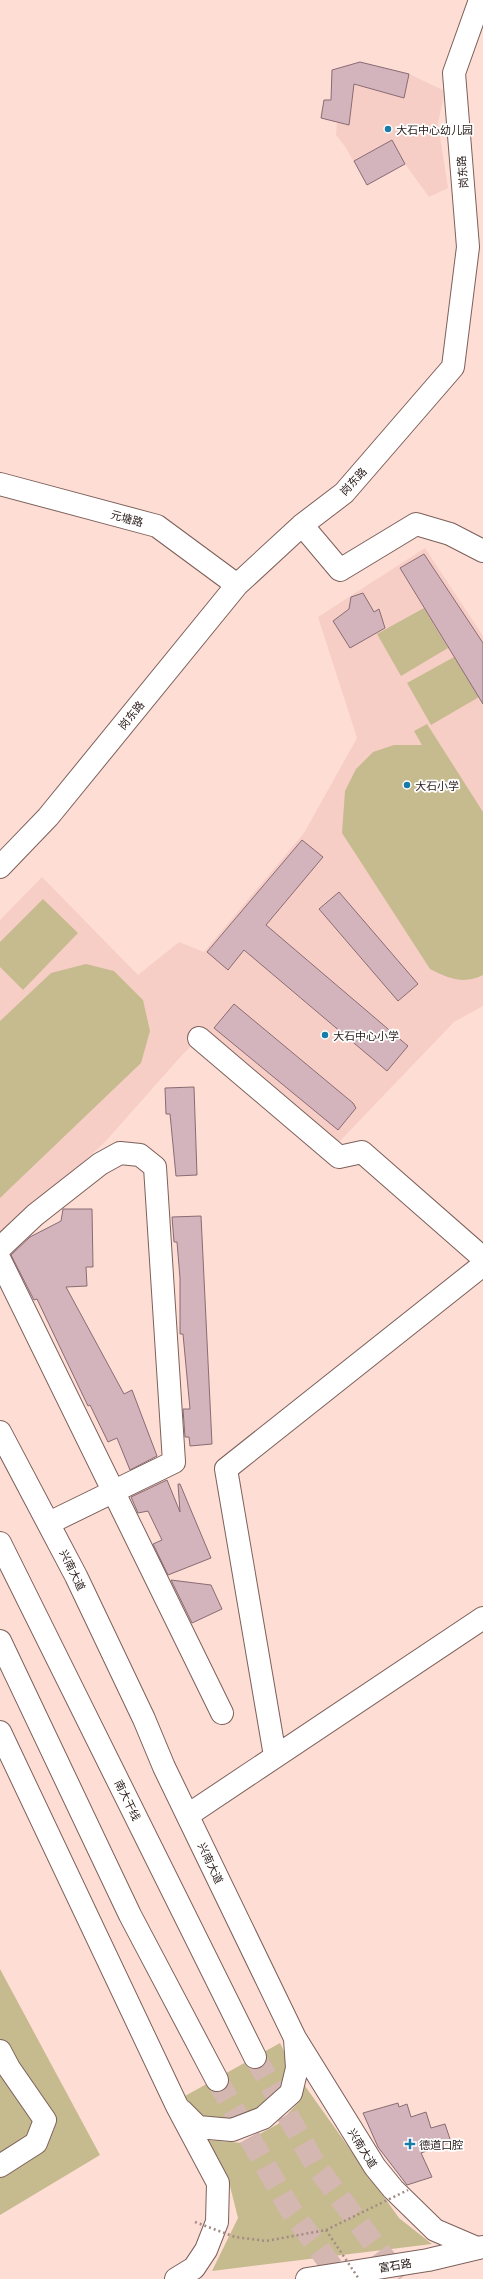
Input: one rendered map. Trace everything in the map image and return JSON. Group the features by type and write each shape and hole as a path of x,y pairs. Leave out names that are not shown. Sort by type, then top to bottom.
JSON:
{"main road":[{"name":"岗东路","path":"0,867 48,817 237,585 302,526 344,493 453,367 468,247 454,73 480,0"},
{"name":"元塘路","path":"0,484 157,526 237,585"},
{"path":"302,526 340,570 416,524 450,534 483,551"},
{"path":"199,1038 339,1157 362,1152 483,1258"},
{"path":"0,1248 35,1215 100,1164 120,1153 140,1155 155,1167 174,1462 49,1523"},
{"path":"0,1260 222,1713"},
{"path":"275,1756 226,1468 483,1265"},
{"name":"兴南大道","path":"0,1432 49,1523 295,2038 375,2167 393,2189 435,2230 480,2247"},
{"name":"南大干线","path":"0,1543 255,2057"},
{"path":"188,1815 483,1618"},
{"path":"0,1641 130,1915 217,2080"},
{"path":"0,1732 177,2106 218,2183 217,2222 206,2250 194,2268 176,2279"},
{"path":"177,2106 198,2127 232,2130 263,2118 291,2093 297,2068 295,2038"},
{"path":"0,2050 9,2068 45,2120 36,2143 0,2166"},
{"name":"富石路","path":"307,2279 428,2260 480,2247"}],"path":[{"path":"196,2222 235,2237 266,2241 326,2230 408,2190"},
{"path":"326,2230 359,2279"}],"shaded area":[{"name":"大石中心幼儿园","path":"360,62 409,74 445,91 438,123 448,188 429,197 405,164 367,185 346,148 336,135 337,122 321,118 324,100 331,100 332,70"},
{"name":"大石中心小学","path":"425,548 483,636 483,1006 454,1022 338,1143 205,1033 183,1054 105,1142 0,1237 0,920 42,877 138,975 179,942 204,952 304,833 357,738 318,617"},
{"path":"424,608 448,648 401,676 377,634"},
{"path":"454,657 479,697 431,725 407,683"},
{"path":"427,724 483,812 483,975 469,980 456,979 430,969 342,833 345,791 356,769 373,752 394,745 422,745 414,731"},
{"path":"43,899 78,933 23,990 0,967 0,942"},
{"path":"86,964 114,971 143,1000 150,1031 141,1063 0,1198 0,1021 51,973"},
{"path":"0,1969 100,2155 0,2215"},
{"path":"280,2043 287,2057 289,2066 287,2079 280,2091 269,2101 242,2115 227,2118 213,2118 201,2115 192,2107 185,2096"},
{"path":"305,2086 399,2218 432,2244 212,2271 238,2218 229,2182 205,2140 243,2143 278,2124 298,2103"}],"building":[{"path":"360,62 409,74 404,98 354,84 349,125 321,118 324,100 331,100 332,70"},
{"path":"392,140 405,164 367,185 354,161"},
{"path":"424,554 483,643 483,704 400,568"},
{"path":"363,593 374,612 379,609 385,628 350,648 333,621 349,609 351,597"},
{"path":"302,840 323,857 266,925 408,1046 387,1071 244,950 228,970 207,952"},
{"path":"339,892 418,984 398,1001 319,909"},
{"path":"234,1004 353,1103 356,1108 338,1130 214,1028"},
{"path":"194,1087 197,1175 176,1176 170,1114 166,1114 165,1088"},
{"path":"63,1209 92,1209 93,1267 86,1267 87,1286 66,1287 124,1394 132,1390 157,1456 130,1470 117,1438 108,1442 90,1405 88,1406 37,1299 34,1300 11,1255 30,1237 61,1221"},
{"path":"201,1216 212,1444 190,1446 189,1437 185,1437 183,1409 190,1409 183,1334 180,1334 180,1278 177,1242 174,1242 172,1217"},
{"path":"167,1480 180,1512 178,1484 180,1484 211,1558 168,1575 153,1544 162,1540 148,1511 138,1513 131,1497"},
{"path":"171,1580 211,1585 222,1609 192,1623"},
{"name":"德道口腔","path":"398,2103 399,2107 407,2104 411,2117 426,2112 431,2128 445,2124 451,2142 421,2153 432,2177 407,2185 378,2147 363,2113"}],"tunnel":[{"path":"255,2057 315,2164 400,2279"},
{"path":"217,2080 290,2209 341,2279"}],"place":[{"name":"大石中心幼儿园","path":"388,129"},
{"name":"大石小学","path":"407,785"},
{"name":"大石中心小学","path":"325,1035"},
{"name":"德道口腔","path":"410,2144"}]}
